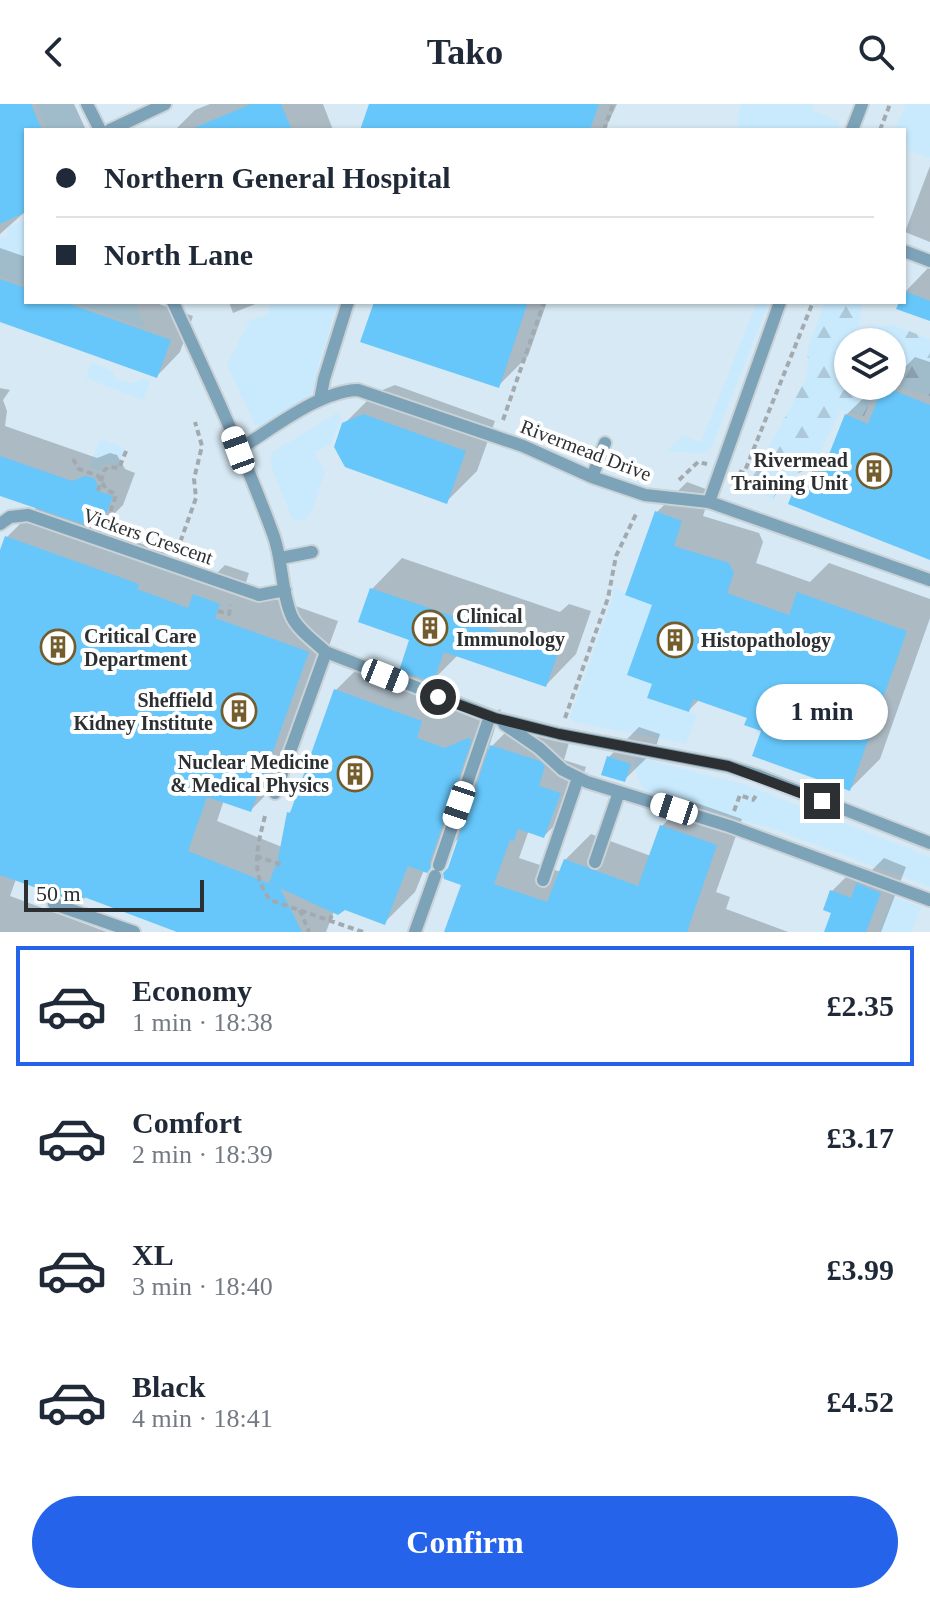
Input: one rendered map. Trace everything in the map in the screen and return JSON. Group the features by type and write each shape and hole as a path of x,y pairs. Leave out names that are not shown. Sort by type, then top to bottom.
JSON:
{"lane":[{"path":"87,104 99,128"},
{"path":"853,128 862,104"},
{"path":"114,128 161,105"},
{"path":"906,252 930,261"},
{"path":"174,304 281,558 292,618 326,652 492,717 559,734 728,766 930,843"},
{"path":"320,400 347,304"},
{"path":"709,502 779,304"},
{"name":"Rivermead Drive","path":"238,450 320,400 341,390 358,390 497,437 592,477 645,495 709,502 930,580"},
{"path":"592,477 605,443"},
{"name":"Vickers Crescent","path":"0,524 10,517 28,515 259,595 285,590"},
{"path":"281,558 312,552"},
{"path":"275,793 326,652"},
{"path":"492,717 578,778 729,826 930,900"},
{"path":"415,932 492,717"},
{"path":"543,880 578,778"},
{"path":"595,862 619,792"},
{"path":"54,904 134,932"}],"path":[{"path":"605,128 613,104"},
{"path":"881,128 890,104"},
{"path":"497,437 543,304"},
{"path":"669,483 683,479 698,462 744,473 812,304"},
{"path":"172,566 196,498 194,479 202,446 195,422"},
{"path":"98,491 104,471 108,467 119,468 127,449"},
{"path":"73,459 79,469 98,476 106,489 116,495 100,540"},
{"path":"559,734 608,598 616,556 645,495"},
{"path":"729,826 740,795 753,800 755,793 765,797 771,781"},
{"path":"265,816 256,856 262,889 270,900 360,931"},
{"path":"256,856 282,865"},
{"path":"300,910 309,932"},
{"path":"330,921 332,913"}],"shaded area":[{"path":"0,104 930,104 930,932 0,932"}],"green space":[{"path":"36,104 73,104 83,128 46,128"},
{"path":"741,104 814,104 812,110 838,121 839,128 738,128"},
{"path":"906,104 930,104 930,158 906,150 906,128 896,128"},
{"path":"24,220 24,284 0,276 0,239 8,236 7,228"},
{"path":"79,304 136,304 146,328"},
{"path":"271,304 337,304 317,370 320,378 315,387 303,401 263,426 255,425 227,365 250,320 267,315"},
{"path":"756,304 768,304 711,448 704,454 667,451 683,435 701,442"},
{"path":"824,304 862,304 859,328 834,328 834,400 871,400 864,416 841,410 813,466 787,479 772,500 749,484 807,377 808,348"},
{"path":"893,325 901,328 868,328"},
{"path":"906,330 930,339 930,396 906,388"},
{"path":"91,362 111,370 117,380 132,383 144,378 150,381 143,400 86,378"},
{"path":"337,413 341,419 330,445 314,452 325,472 312,511 306,519 297,521 292,518 272,468 271,453"},
{"path":"100,439 125,448 118,465 104,464 100,471 90,466"},
{"path":"614,588 652,605 627,675 652,684 648,698 697,715 686,744 575,722 570,717"},
{"path":"635,757 743,784 930,857 930,887 774,829 645,792 635,771"},
{"path":"892,897 921,907 912,932 879,932"}],"building":[{"path":"0,104 31,104 41,128 24,128 24,213 0,224"},
{"path":"251,104 281,104 291,128 194,128"},
{"path":"369,104 599,104 591,128 361,128"},
{"path":"0,279 24,287 24,304 70,304 171,340 157,378 0,322"},
{"path":"906,292 930,301 930,321 896,309 898,304 906,304"},
{"path":"373,304 527,304 499,388 360,342"},
{"name":"Rivermead Training Unit","path":"906,395 930,405 930,560 788,504 796,484 814,492 845,414 868,424 877,400 906,400"},
{"path":"363,414 466,451 447,504 345,467 334,447 342,423"},
{"path":"0,456 72,481 85,476 94,478 101,492 113,496 100,530 0,496"},
{"path":"655,511 682,521 674,546 729,563 734,573 727,593 789,615 797,592 907,631 850,791 752,756 761,731 744,725 747,718 693,699 689,712 647,698 652,684 627,675 652,605 625,595"},
{"path":"5,536 139,584 137,589 188,608 193,594 220,604 215,618 309,652 251,812 207,797 188,851 280,888 302,932 177,932 84,897 82,904 0,875 0,550"},
{"name":"Clinical Immunology","path":"370,588 533,643 537,633 562,642 546,687 444,652 433,682 399,671 409,640 358,622"},
{"path":"334,689 422,721 417,738 445,748 468,738 472,740 430,862 431,868 427,873 408,866 385,925 345,910 338,915 269,883 278,859 287,812 290,813"},
{"path":"490,745 540,761 545,766 539,786 561,793 544,838 518,829 514,841 510,840 494,884 547,902 564,859 638,886 660,825 717,845 687,932 444,932 461,885 444,879 443,873 448,868"},
{"path":"607,756 631,764 625,782 601,775"},
{"path":"856,883 881,893 866,932 824,932 831,913 823,910 830,890 851,898"}],"place":[{"name":"Rivermead Training Unit","path":"874,471"},
{"name":"Clinical Immunology","path":"430,628"},
{"name":"Histopathology","path":"675,640"},
{"name":"Critical Care Department","path":"58,647"},
{"name":"Sheffield Kidney Institute","path":"239,711"},
{"name":"Nuclear Medicine & Medical Physics","path":"355,774"}],"route":[{"path":"438,697 495,718 559,734 728,766 822,801"}]}
